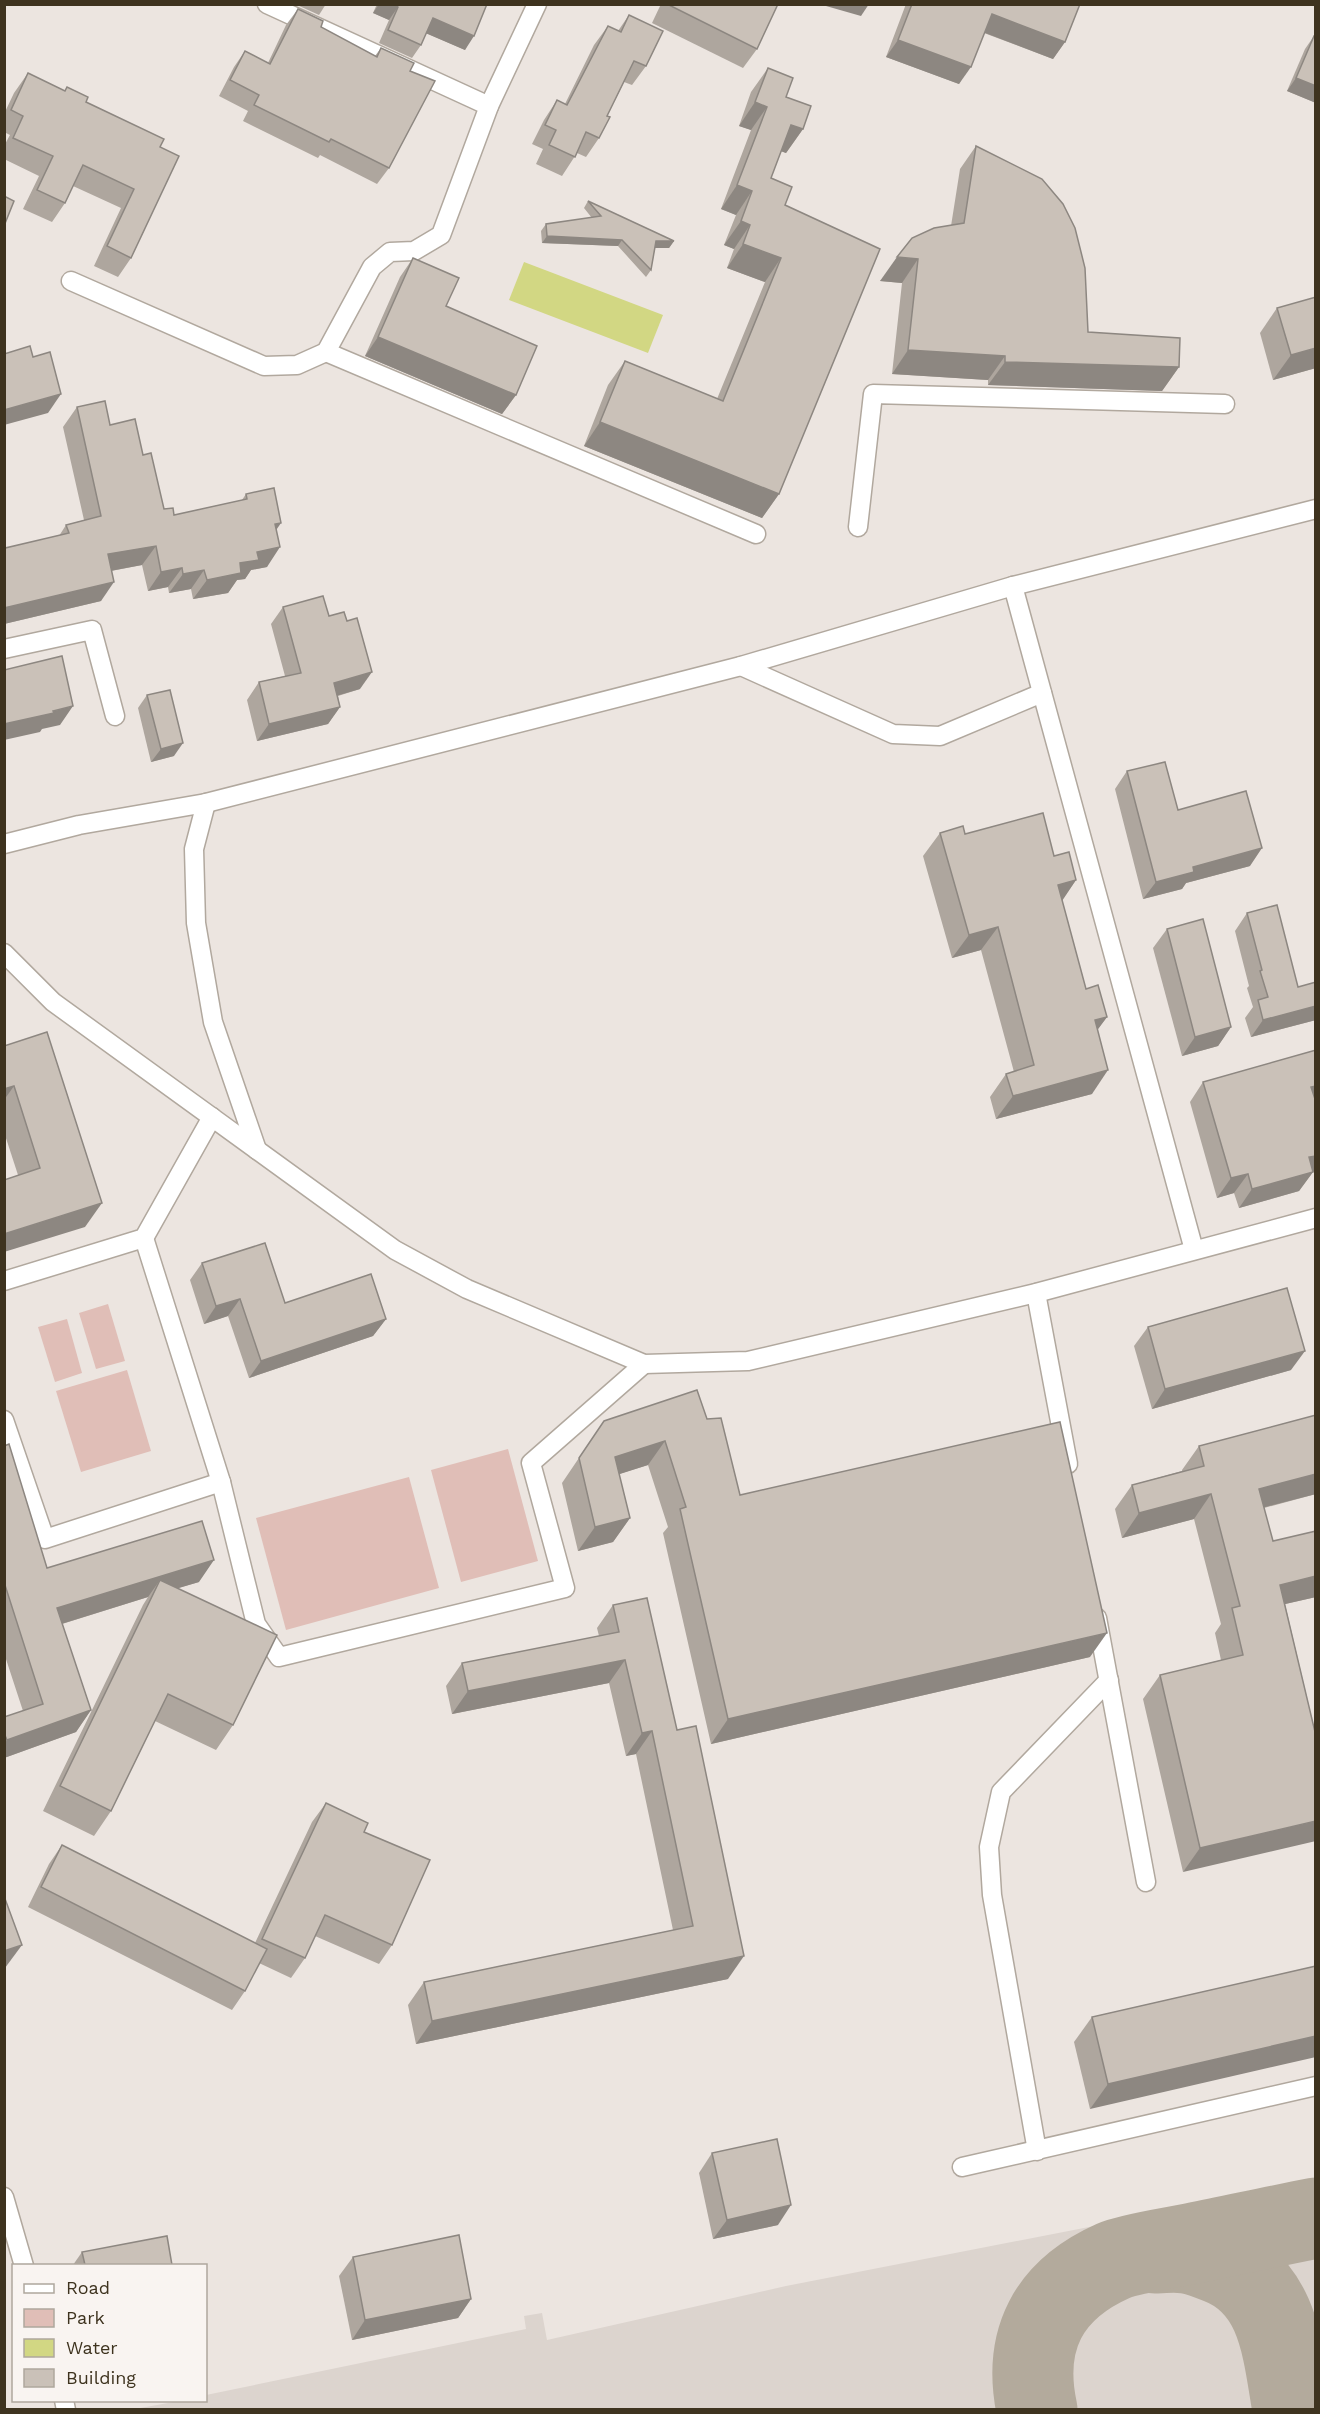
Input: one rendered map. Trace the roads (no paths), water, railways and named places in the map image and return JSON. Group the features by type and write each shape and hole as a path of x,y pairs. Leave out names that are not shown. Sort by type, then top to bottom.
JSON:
{"street":[{"path":"267,4 489,106"},
{"path":"71,281 264,366 297,365 326,352 372,267 390,252 414,251 441,235 489,106 537,4"},
{"path":"326,352 756,534"},
{"path":"858,527 873,394 1225,404"},
{"path":"4,844 79,825 206,803 741,666 1013,586 1316,509"},
{"path":"1013,586 1194,1250"},
{"path":"4,649 92,630 116,716"},
{"path":"741,666 893,734 940,736 1042,693"},
{"path":"206,803 194,849 196,923 213,1022 257,1150"},
{"path":"4,953 53,1002 395,1250 467,1289 644,1364 748,1362 1036,1293 1316,1218"},
{"path":"4,1281 144,1238 212,1117"},
{"path":"144,1238 221,1482 256,1624 279,1657 565,1588 531,1463 644,1364"},
{"path":"1036,1293 1071,1481"},
{"path":"5,1423 45,1539 221,1482"},
{"path":"1093,1598 1146,1882"},
{"path":"1037,2151 992,1895 990,1847 1001,1792 1108,1680"},
{"path":"962,2167 1316,2086"},
{"path":"4,2197 24,2264"}],"water":[{"path":"524,262 663,315 648,353 509,300"}]}
